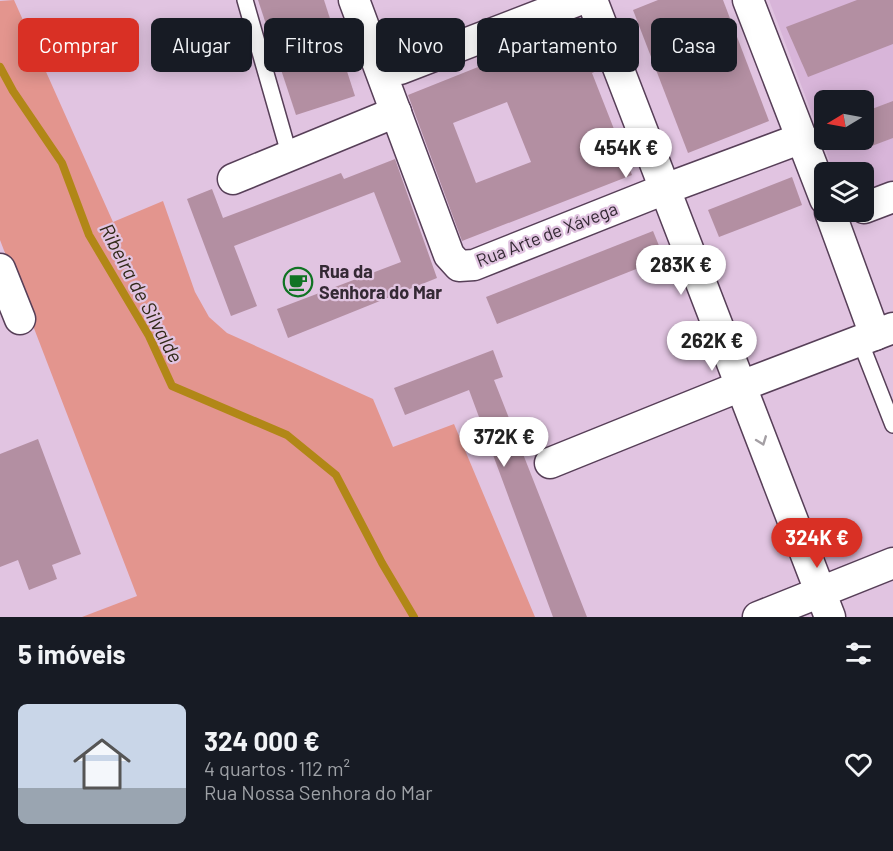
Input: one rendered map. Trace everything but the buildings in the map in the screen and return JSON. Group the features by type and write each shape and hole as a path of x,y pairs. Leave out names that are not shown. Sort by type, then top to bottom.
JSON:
{"street":[{"path":"233,179 396,112 354,0"},
{"path":"465,44 579,0"},
{"path":"592,0 825,605"},
{"path":"748,0 814,163"},
{"name":"Rua Arte de Xávega","path":"396,112 449,255 459,266 474,265 802,138"},
{"path":"874,204 893,197"},
{"path":"550,463 741,386 876,335 840,222"},
{"path":"0,269 20,319"},
{"path":"758,617 825,605 893,563"}],"lane":[{"path":"245,0 290,157"},
{"path":"876,335 893,425"}],"shaded area":[{"path":"14,0 22,18 18,18 18,72 46,72 113,222 163,201 195,292 209,317 227,333 373,399 393,447 454,424 535,617 82,617 137,596 0,240 0,1"},
{"path":"769,0 893,0 893,180 874,187 874,162 830,162 826,150 874,150 874,90 814,90 814,119"}],"waterway":[{"name":"Ribeira de Silvalde","path":"0,67 13,91 62,163 89,235 149,336 172,386 287,435 336,475 382,563 414,617"}],"place":[{"name":"Rua da Senhora do Mar","path":"298,282"}]}
